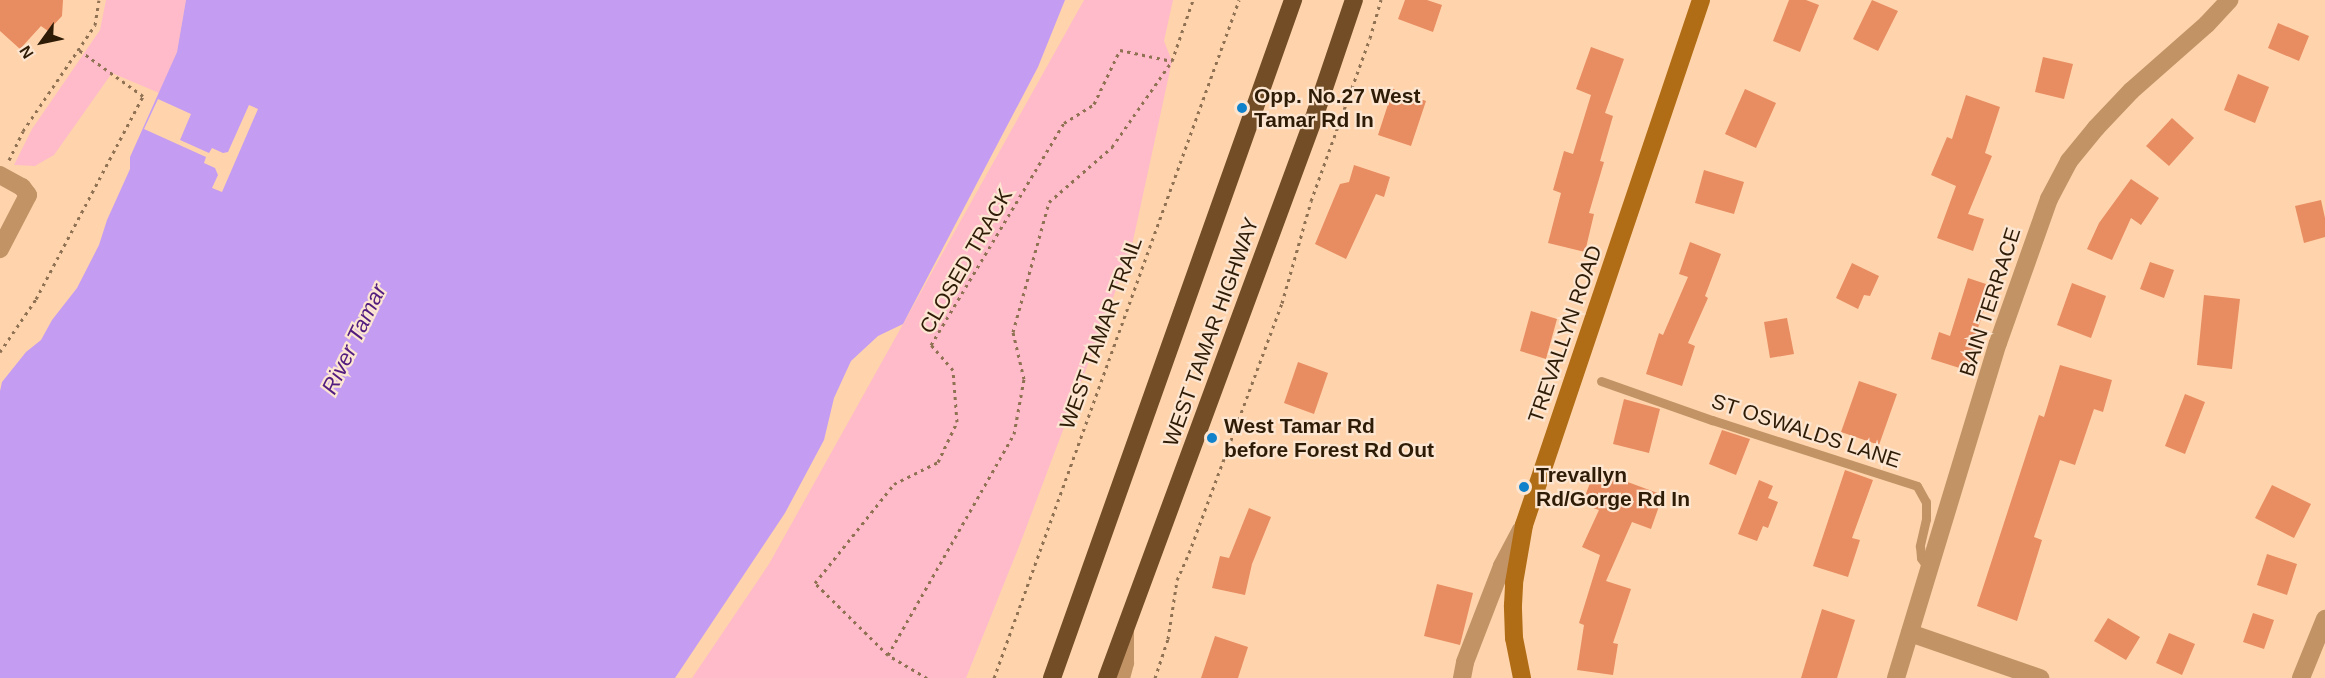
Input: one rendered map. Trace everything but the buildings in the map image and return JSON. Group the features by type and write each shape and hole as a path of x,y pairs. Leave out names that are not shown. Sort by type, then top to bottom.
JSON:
{"highway":[{"name":"WEST TAMAR HIGHWAY","path":"1052,678 1293,0"},
{"name":"WEST TAMAR HIGHWAY","path":"1107,678 1305,143 1354,0"}],"street":[{"name":"TREVALLYN ROAD","path":"1462,678 1502,566 1524,525 1701,0"},
{"name":"BAIN TERRACE","path":"1896,678 1998,343 2049,199 2070,161 2096,128 2131,91 2207,24 2229,0"},
{"path":"0,249 28,195 22,187 1,176"},
{"path":"1522,678 1514,638 1513,605 1516,565 1524,525"},
{"path":"2301,678 2325,619"},
{"path":"1121,678 1125,663 1125,627"},
{"path":"1910,633 2040,678"}],"lane":[{"name":"ST OSWALDS LANE","path":"1601,381 1917,486 1926,502 1926,519 1920,546 1921,558 1929,569"}],"path":[{"path":"1,176 23,131 95,25 99,0"},
{"path":"927,678 888,655 1014,434 1024,380 1013,333 1049,202 1112,147 1172,61 1193,0"},
{"name":"WEST TAMAR TRAIL","path":"994,678 1239,0"},
{"path":"1155,678 1168,639 1177,580 1282,303 1311,201 1370,38 1381,0"},
{"path":"0,352 36,299 143,96 79,50"},
{"name":"CLOSED TRACK","path":"888,655 815,583 894,483 938,462 957,422 953,370 931,345 1064,123 1094,104 1120,50 1172,61"}],"shaded area":[{"path":"106,0 186,0 177,52 159,93 112,73 54,155 35,166 14,165 32,129 100,30"},
{"path":"1084,0 1173,0 1164,41 1172,61 1131,250 1020,544 966,678 692,678 769,564"}],"water":[{"name":"River Tamar","path":"186,0 1065,0 1038,67 903,324 878,336 851,361 834,398 824,440 785,513 675,678 0,678 0,391 2,382 26,352 41,340 52,320 77,288 99,245 107,220 130,169 130,157 177,52"}],"pier":[{"path":"158,99 191,114 180,140 209,153 212,148 223,153 228,152 249,105 258,109 222,192 212,188 218,175 215,168 204,163 206,157 144,129"}],"place":[{"name":"Opp. No.27 West Tamar Rd In","path":"1242,108"},
{"name":"West Tamar Rd before Forest Rd Out","path":"1212,438"},
{"name":"Trevallyn Rd/Gorge Rd In","path":"1524,487"}]}
